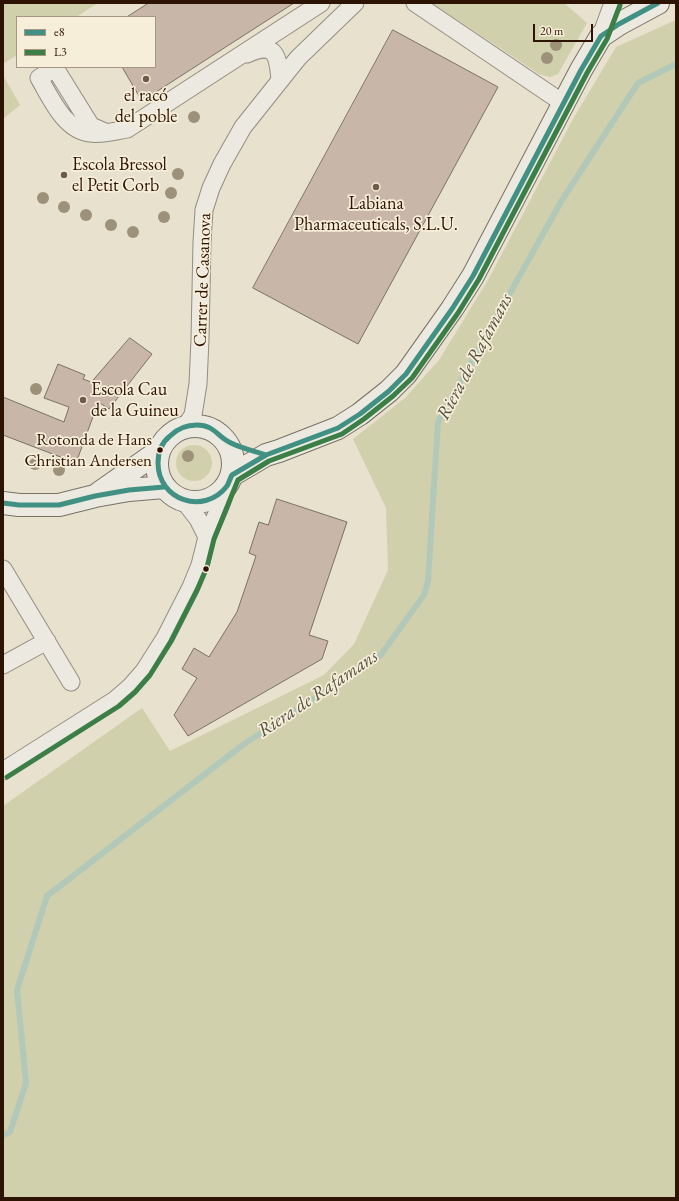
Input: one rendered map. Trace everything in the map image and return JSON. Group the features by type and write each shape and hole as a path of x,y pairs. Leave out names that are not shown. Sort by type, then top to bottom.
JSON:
{"street":[{"path":"105,132 126,129 321,3"},
{"name":"Carrer de Casanova","path":"184,427 193,415 198,384 204,210 211,188 219,170 243,127 298,58 355,3"},
{"path":"415,3 563,103"},
{"path":"3,771 115,700 130,687 144,671 165,638 191,586 200,565 207,537 230,480 235,464 233,452 227,441 218,433 197,425 184,427 173,432 164,440 159,451 157,464 158,475 164,487 173,495 184,500 196,502 208,500 219,494 230,480 266,455 338,428 360,414 389,391 406,374 452,309 473,276 563,103 601,36 613,3"},
{"path":"601,36 619,24 658,3"},
{"path":"235,59 253,51 263,49 271,50 276,54 280,80"},
{"path":"227,441 266,455"},
{"path":"95,496 159,451"},
{"path":"3,503 18,506 59,505 95,496 129,490 164,487"},
{"path":"184,500 198,519 207,537"},
{"path":"3,568 70,682"},
{"path":"3,665 47,641"}],"green space":[{"path":"3,3 98,3 78,16 16,16 16,56 3,64"},
{"path":"432,3 564,3 587,23 558,74 550,77 539,74"},
{"path":"676,20 676,1198 3,1198 3,806 142,708 170,751 324,675 354,644 388,570 386,508 353,439 406,397 439,360 488,280 573,119 616,47"},
{"path":"3,75 20,105 3,119"},
{"name":"Rotonda de Hans Christian Andersen","path":"194,445 207,450 212,463 207,476 194,481 181,476 176,463 181,450"}],"building":[{"path":"149,3 294,3 142,101 123,68 156,68 156,16 129,16"},
{"name":"Labiana Pharmaceuticals, S.L.U.","path":"393,30 498,87 358,344 253,288"},
{"name":"Escola Cau de la Guineu","path":"130,338 152,354 109,409 100,403 94,414 76,463 3,435 3,397 64,422 69,407 44,398 58,364 85,375 83,379 91,382"},
{"path":"277,499 347,522 309,635 328,641 322,659 188,736 174,715 197,678 182,669 194,648 209,657 237,612 256,556 249,553 259,522 268,525"}],"waterway":[{"name":"Riera de Rafamans","path":"3,1135 10,1132 26,1083 17,990 47,896 244,744 380,656 424,595 428,581 438,422 562,200 638,83 676,64"}],"transit line":[{"name":"e8","path":"232,475 266,455 338,428 360,414 389,391 406,374 452,309 473,276 581,70 601,36 619,24 658,3"},
{"name":"L3","path":"7,777 119,706 135,692 150,675 171,641 197,590 207,567 214,539 238,480 269,461 342,434 393,396 412,378 458,313 479,279 587,73 607,39 620,5"},
{"name":"e8","path":"232,475 227,486 217,495 207,500 195,502 184,500 174,494 166,486 160,476 158,463 161,448 164,442 179,429 193,425 203,425 233,444 266,455"},
{"name":"e8","path":"3,503 19,505 59,505 95,496 129,490 164,487"}],"place":[{"name":"el racó del poble","path":"146,79"},
{"name":"Escola Bressol el Petit Corb","path":"64,175"},
{"name":"Labiana Pharmaceuticals, S.L.U.","path":"376,187"},
{"name":"Escola Cau de la Guineu","path":"83,400"},
{"name":"Rotonda de Hans Christian Andersen","path":"160,450"}]}
